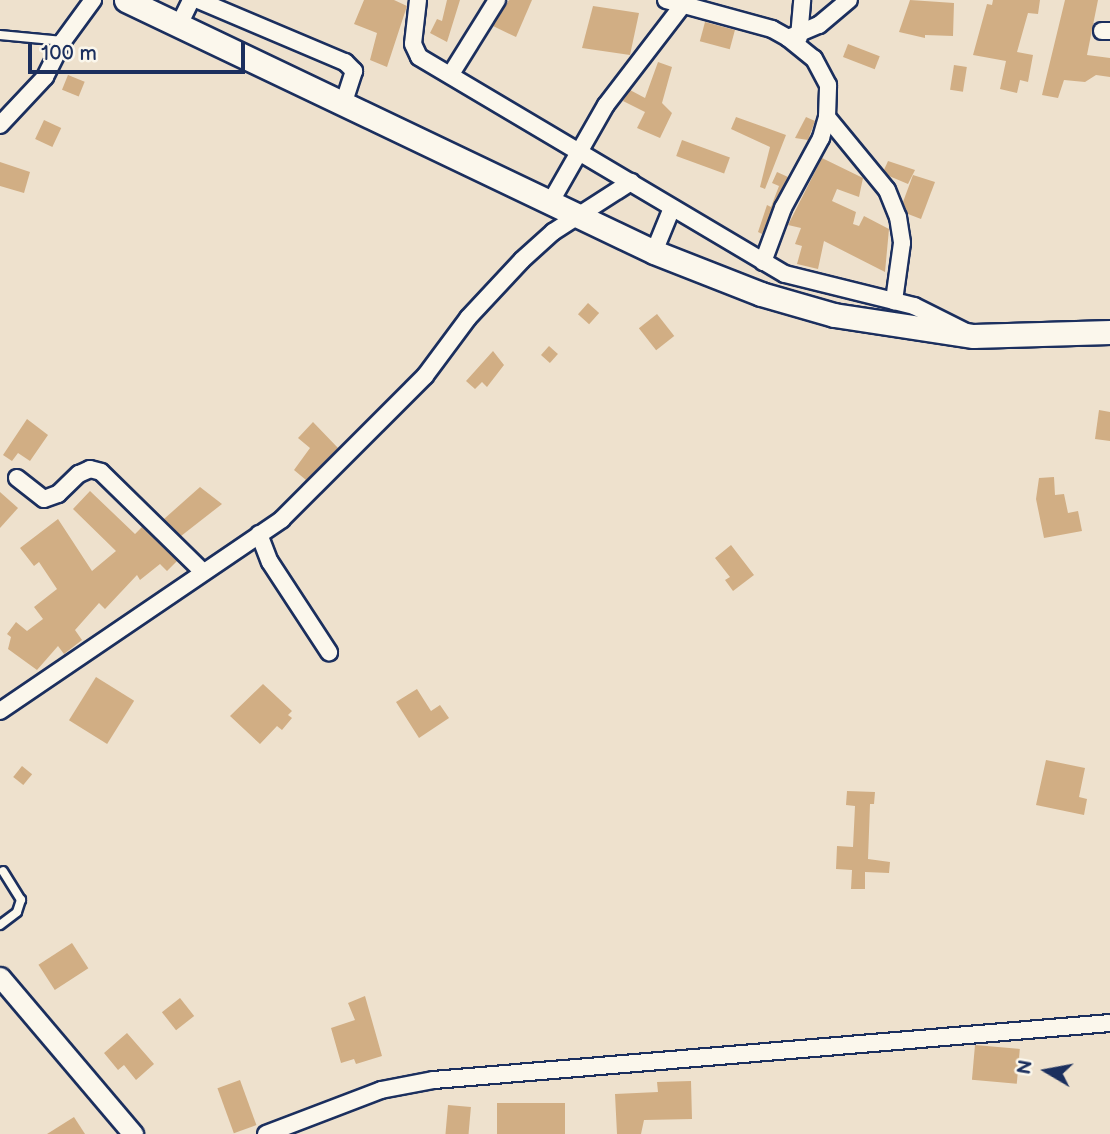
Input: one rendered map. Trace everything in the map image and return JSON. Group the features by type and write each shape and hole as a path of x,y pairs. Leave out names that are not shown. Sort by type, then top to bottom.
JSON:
{"main road":[{"path":"126,0 653,252 797,305 885,325 973,336 1110,332"}],"street":[{"path":"0,125 45,77 63,41 93,0"},
{"path":"179,25 191,0"},
{"path":"198,0 345,62 354,71 343,104"},
{"path":"418,0 414,51 578,148 672,208 763,262 827,288 934,312 973,336"},
{"path":"451,74 497,0"},
{"path":"666,0 793,37 814,59 828,85 827,117 821,138 783,208 763,262"},
{"path":"793,37 802,0"},
{"path":"793,37 849,0"},
{"path":"550,203 578,148 682,6"},
{"path":"827,117 887,190 898,217 902,243 894,301"},
{"path":"0,711 282,519 386,417 522,260 553,232 581,218 631,182"},
{"path":"653,252 672,208"},
{"path":"17,478 44,499 58,494 79,474 90,469 101,472 202,571"},
{"path":"259,534 270,562 329,652"},
{"path":"0,977 133,1134"},
{"path":"266,1134 381,1090 434,1080 1110,1023"}],"lane":[{"path":"0,35 63,41"},
{"path":"0,925 17,912 21,900 2,871"}],"building":[{"path":"364,0 394,0 407,6 387,67 370,60 377,33 354,24"},
{"path":"447,0 460,0 447,42 430,33 437,19 442,21"},
{"path":"509,0 532,0 516,37 493,26"},
{"path":"910,0 954,3 953,36 925,35 925,38 899,32"},
{"path":"993,0 1040,0 1038,14 1028,13 1017,52 1033,55 1028,82 1020,80 1017,93 1000,89 1006,61 973,55 987,4 992,5"},
{"path":"1065,0 1098,0 1087,55 1110,58 1110,77 1096,75 1085,82 1064,80 1058,98 1042,95"},
{"path":"593,6 639,13 630,55 582,48"},
{"path":"705,22 735,30 730,49 700,41"},
{"path":"848,44 880,56 875,69 843,57"},
{"path":"658,62 672,67 662,103 672,113 660,138 637,128 645,112 623,101 630,90 645,98"},
{"path":"954,65 967,67 963,92 950,90"},
{"path":"68,75 85,82 79,97 62,90"},
{"path":"736,117 786,135 765,189 760,187 770,147 731,129"},
{"path":"806,117 815,121 808,140 795,138"},
{"path":"44,120 61,128 52,147 35,139"},
{"path":"682,140 730,157 724,173 676,156"},
{"path":"822,158 863,178 859,197 837,189 832,201 856,212 853,224 859,226 864,216 889,229 885,272 824,241 818,269 797,264 802,246 795,244 801,228 788,225"},
{"path":"888,161 915,170 908,184 889,176 884,170"},
{"path":"0,162 30,172 24,193 0,186"},
{"path":"777,172 788,177 762,234 758,232 767,205 771,207 779,186 772,183"},
{"path":"913,175 935,182 921,219 908,214 903,202"},
{"path":"588,303 599,313 589,324 578,314"},
{"path":"657,314 674,336 656,350 639,328"},
{"path":"549,346 558,354 550,363 541,355"},
{"path":"493,351 504,365 487,387 482,382 475,389 466,381"},
{"path":"1099,410 1110,412 1110,441 1095,439"},
{"path":"27,419 48,435 30,461 18,453 12,461 3,455"},
{"path":"313,422 338,448 306,480 294,470 310,448 298,438"},
{"path":"1054,477 1055,495 1064,494 1068,513 1078,511 1082,531 1044,538 1036,499 1039,478"},
{"path":"200,487 222,504 181,536 164,519"},
{"path":"90,491 135,534 142,527 177,561 167,571 160,564 140,580 137,575 105,609 99,603 75,630 82,640 64,654 58,646 37,670 8,649 11,637 7,634 16,622 27,631 43,619 34,607 57,589 39,562 34,566 20,548 58,519 92,571 116,551 73,509"},
{"path":"0,492 18,508 0,528"},
{"path":"731,545 754,575 733,591 725,580 730,577 715,558"},
{"path":"96,677 134,701 107,744 69,720"},
{"path":"263,684 292,711 288,715 292,718 282,730 277,726 260,744 230,716"},
{"path":"417,689 431,711 440,705 449,718 419,738 396,702"},
{"path":"1046,760 1085,768 1079,797 1087,799 1084,815 1036,805"},
{"path":"22,766 32,774 23,785 13,777"},
{"path":"847,791 875,792 874,804 870,804 868,859 890,862 889,873 865,872 865,889 851,889 852,870 836,869 837,846 853,847 855,806 846,805"},
{"path":"72,943 88,968 55,990 38,965"},
{"path":"365,996 382,1056 356,1064 354,1059 341,1063 331,1028 355,1020 348,1003"},
{"path":"180,998 194,1016 176,1030 162,1012"},
{"path":"127,1033 154,1064 136,1080 124,1065 118,1070 104,1053"},
{"path":"975,1045 1020,1049 1017,1084 972,1080"},
{"path":"240,1080 256,1125 234,1133 217,1088"},
{"path":"691,1081 692,1119 644,1120 641,1134 617,1134 615,1094 658,1092 657,1082"},
{"path":"497,1103 565,1103 565,1134 497,1134"},
{"path":"448,1105 471,1107 469,1134 445,1134"},
{"path":"74,1117 85,1134 47,1134"}]}
